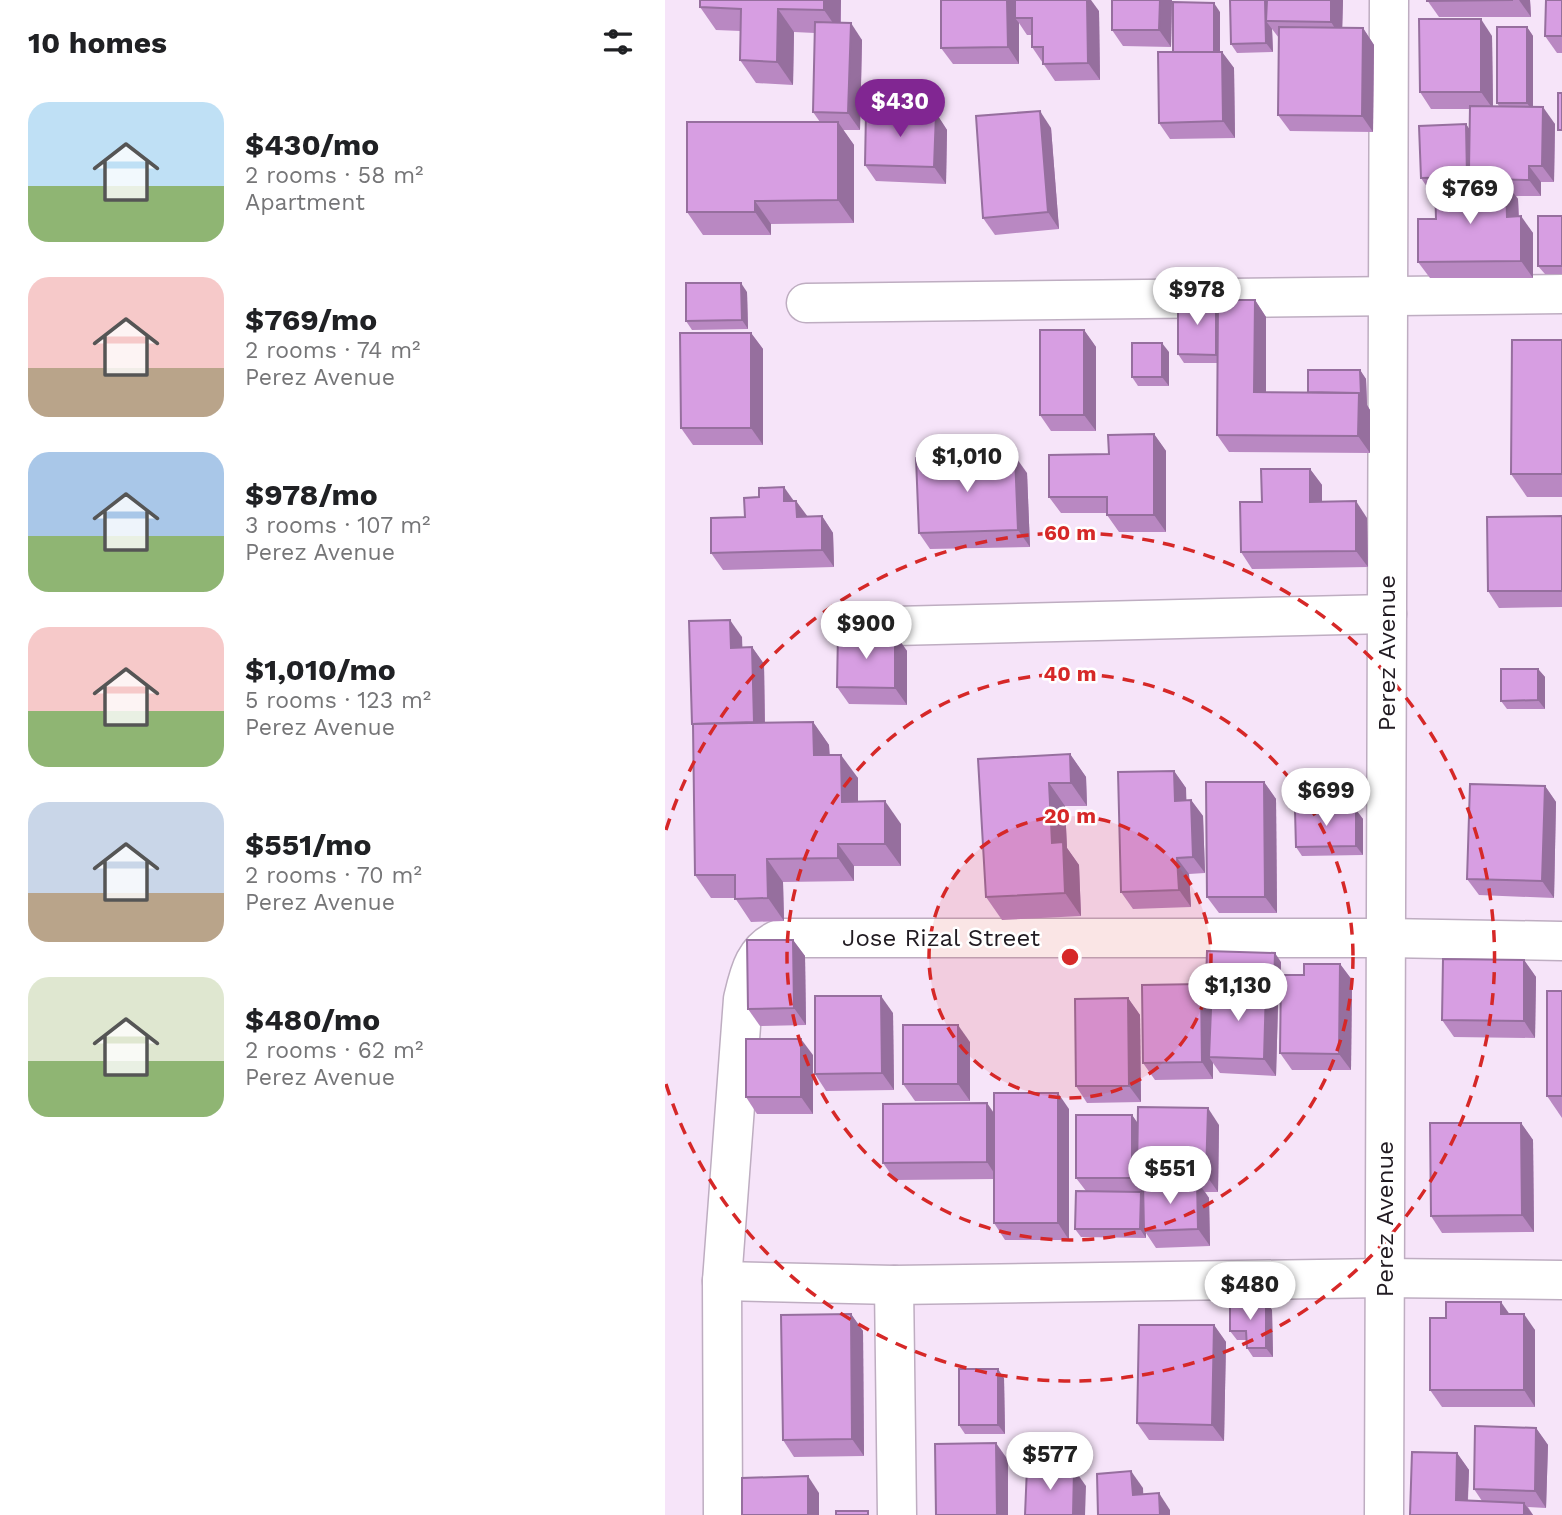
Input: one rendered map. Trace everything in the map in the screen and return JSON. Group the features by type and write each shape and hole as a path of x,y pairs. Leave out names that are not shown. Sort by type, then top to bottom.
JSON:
{"street":[{"name":"Perez Avenue","path":"1384,1515 1388,0"},
{"path":"806,303 1562,295"},
{"path":"853,627 1387,614"},
{"name":"Jose Rizal Street","path":"722,1281 743,999 750,966 768,943 782,938 1386,938 1562,941"},
{"path":"723,1515 722,1281 894,1285 1384,1278 1562,1280"},
{"path":"894,1285 897,1515"}],"building":[{"path":"700,0 824,0 824,10 778,9 777,62 740,60 741,9 700,7"},
{"path":"941,0 1007,0 1008,47 941,48"},
{"path":"1015,0 1087,0 1088,63 1043,64 1043,47 1032,47 1032,18 1015,18"},
{"path":"1112,0 1160,0 1159,30 1112,30"},
{"path":"1230,0 1265,0 1266,43 1231,44"},
{"path":"1267,0 1331,0 1331,22 1266,21"},
{"path":"1427,0 1513,0 1427,1"},
{"path":"1546,0 1562,0 1562,36 1545,36"},
{"path":"1173,2 1214,3 1214,52 1173,52"},
{"path":"1419,19 1481,19 1481,92 1420,92"},
{"path":"815,22 851,23 848,113 813,112"},
{"path":"1279,27 1363,28 1362,116 1278,115"},
{"path":"1497,27 1527,27 1527,103 1497,103"},
{"path":"1158,52 1222,52 1223,121 1159,123"},
{"path":"1558,93 1562,93 1562,130 1558,130"},
{"path":"1470,106 1543,107 1542,166 1529,166 1529,180 1488,179 1489,169 1469,169"},
{"path":"1040,111 1048,212 983,218 976,116"},
{"path":"866,112 936,113 934,167 865,165"},
{"path":"687,122 838,122 838,200 755,201 755,212 687,212"},
{"path":"1466,124 1467,177 1421,178 1419,126"},
{"path":"1506,183 1507,217 1521,216 1521,261 1418,262 1418,219 1436,219 1435,184"},
{"path":"1538,216 1562,216 1562,266 1538,266"},
{"path":"686,283 741,283 742,320 686,321"},
{"path":"1178,299 1216,299 1216,355 1178,354"},
{"path":"1218,300 1255,300 1254,392 1359,393 1358,436 1217,435"},
{"path":"1040,330 1084,330 1084,415 1040,415"},
{"path":"680,333 751,333 751,428 681,428"},
{"path":"1512,340 1562,340 1562,474 1511,474"},
{"path":"1132,343 1162,343 1162,377 1132,377"},
{"path":"1308,370 1360,370 1361,396 1359,393 1308,392"},
{"path":"1154,434 1154,515 1107,515 1107,497 1049,497 1049,455 1109,454 1108,435"},
{"path":"1015,456 1018,530 919,533 916,458"},
{"path":"1261,469 1310,469 1310,502 1356,501 1356,551 1241,552 1240,502 1262,502"},
{"path":"784,487 784,501 796,501 797,517 822,516 822,550 711,553 711,518 745,517 744,498 759,497 759,488"},
{"path":"1562,516 1562,591 1488,591 1487,517"},
{"path":"730,620 731,648 752,647 754,722 692,724 689,621"},
{"path":"838,633 895,634 895,688 837,687"},
{"path":"1501,669 1538,669 1538,700 1501,701"},
{"path":"813,722 814,755 841,755 842,802 885,801 885,844 838,844 838,858 767,859 768,898 735,899 735,875 695,875 693,724"},
{"path":"1070,754 1071,783 1049,783 1052,843 1063,842 1065,893 986,897 978,759"},
{"path":"1174,771 1175,801 1191,800 1193,857 1177,858 1179,890 1121,892 1118,772"},
{"path":"1206,782 1264,782 1265,897 1207,897"},
{"path":"1470,784 1545,786 1542,881 1467,879"},
{"path":"1356,810 1356,846 1296,847 1295,811"},
{"path":"747,940 793,940 794,1008 748,1009"},
{"path":"1207,951 1275,953 1274,986 1206,984"},
{"path":"1443,959 1524,960 1524,1021 1442,1020"},
{"path":"1304,964 1340,964 1339,1054 1280,1053 1281,975 1304,975"},
{"path":"1201,984 1202,1062 1143,1063 1142,985"},
{"path":"1212,986 1266,988 1264,1059 1209,1057"},
{"path":"1547,991 1562,991 1562,1096 1547,1096"},
{"path":"815,996 881,996 882,1073 815,1074"},
{"path":"1128,998 1129,1086 1076,1086 1075,999"},
{"path":"903,1025 958,1025 958,1084 903,1084"},
{"path":"746,1039 801,1039 801,1097 746,1097"},
{"path":"994,1093 1058,1093 1058,1223 994,1223"},
{"path":"987,1103 987,1162 883,1163 883,1104"},
{"path":"1138,1107 1208,1108 1206,1175 1137,1175"},
{"path":"1076,1115 1132,1115 1132,1178 1076,1178"},
{"path":"1430,1123 1521,1123 1522,1215 1431,1216"},
{"path":"1197,1181 1198,1229 1144,1231 1143,1182"},
{"path":"1076,1191 1141,1192 1140,1229 1075,1229"},
{"path":"1266,1301 1266,1348 1247,1348 1246,1331 1230,1331 1230,1302"},
{"path":"1446,1302 1501,1302 1501,1314 1524,1314 1524,1390 1430,1390 1430,1318 1446,1318"},
{"path":"851,1314 852,1439 783,1440 781,1315"},
{"path":"1139,1325 1214,1325 1212,1425 1137,1423"},
{"path":"959,1369 998,1369 998,1425 959,1425"},
{"path":"1475,1426 1536,1428 1535,1491 1474,1489"},
{"path":"996,1443 997,1515 936,1515 935,1444"},
{"path":"1412,1452 1457,1453 1456,1500 1524,1503 1524,1515 1410,1515"},
{"path":"1027,1467 1074,1469 1073,1515 1025,1515"},
{"path":"1131,1471 1133,1495 1159,1493 1160,1515 1098,1515 1097,1474"},
{"path":"808,1476 808,1515 742,1515 742,1478"},
{"path":"836,1511 868,1511 868,1515 836,1515"}]}
